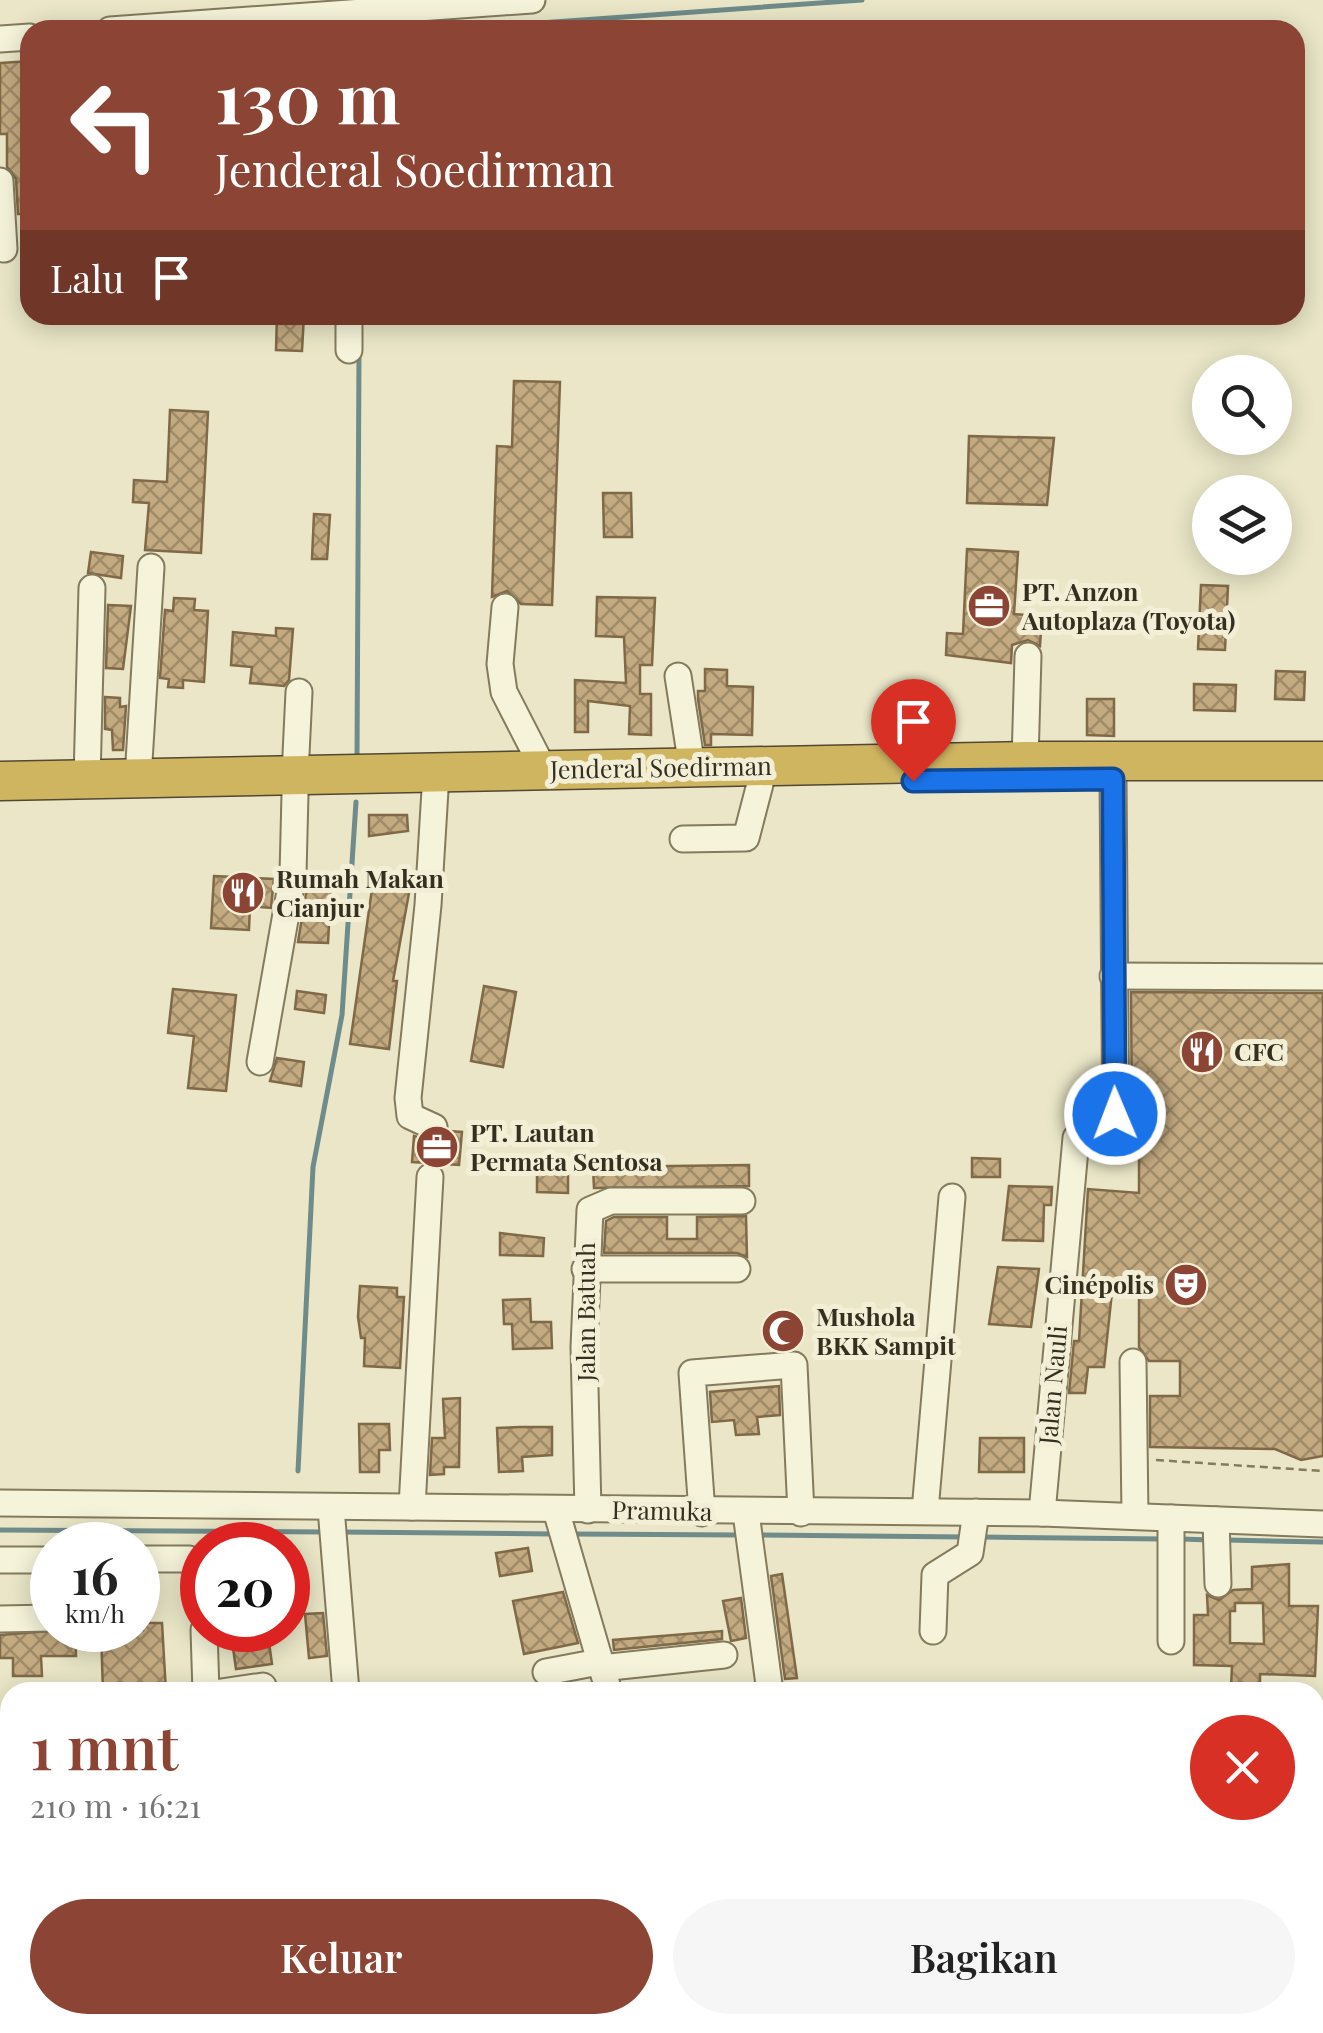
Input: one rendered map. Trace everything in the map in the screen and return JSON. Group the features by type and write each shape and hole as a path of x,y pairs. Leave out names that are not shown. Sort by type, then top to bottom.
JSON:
{"highway":[{"name":"Jenderal Soedirman","path":"0,781 138,778 435,790 609,778 692,767 1323,761"},
{"name":"Jenderal Soedirman","path":"0,799 544,770 609,778 760,784 1323,780"}],"street":[{"path":"179,20 532,0"},
{"path":"0,181 4,249"},
{"path":"349,325 349,350"},
{"path":"138,778 151,567"},
{"path":"86,779 92,588"},
{"path":"505,607 500,664 504,692 544,770"},
{"path":"1025,761 1028,656"},
{"path":"678,676 692,767"},
{"path":"260,1062 292,874 299,692"},
{"path":"1113,779 1116,1148"},
{"path":"683,839 746,838 760,784"},
{"path":"434,1127 410,1116 408,1098 428,905 435,790"},
{"path":"1112,976 1323,977"},
{"name":"Jalan Nauli","path":"1042,1513 1076,1138"},
{"path":"412,1508 430,1176"},
{"path":"925,1511 952,1197"},
{"name":"Jalan Batuah","path":"588,1510 587,1218 599,1203 742,1201"},
{"path":"585,1270 736,1268"},
{"path":"1133,1362 1135,1516"},
{"path":"702,1513 692,1373 794,1366 802,1513"},
{"name":"Pramuka","path":"0,1503 332,1528 412,1508 559,1525 588,1510 702,1513 748,1530 802,1513 925,1511 1323,1524"},
{"path":"933,1631 936,1575 970,1553 976,1512"},
{"path":"1171,1641 1172,1518"},
{"path":"1216,1520 1218,1584"},
{"path":"559,1525 602,1681"},
{"path":"332,1528 345,1682"},
{"path":"748,1530 769,1682"},
{"path":"0,1560 30,1560"},
{"path":"0,1619 30,1618"},
{"path":"205,1652 206,1682"},
{"path":"546,1672 602,1681 724,1655"}],"path":[{"path":"1134,1460 1198,1460 1323,1471"}],"building":[{"path":"20,62 20,214 16,179 7,167 7,134 0,134 0,63"},
{"path":"277,325 303,325 302,351 276,350"},
{"path":"514,381 560,382 552,605 521,604 507,591 492,597 497,446 512,447"},
{"path":"170,410 208,412 201,553 145,550 149,503 133,502 134,480 167,482"},
{"path":"969,436 1054,438 1047,505 967,503"},
{"path":"603,493 631,493 632,537 604,537"},
{"path":"314,514 330,515 327,559 312,559"},
{"name":"PT. Anzon Autoplaza (Toyota)","path":"967,549 1018,552 1014,614 1042,616 1040,646 1028,640 1012,645 1011,663 946,655 947,633 963,634"},
{"path":"91,552 123,556 121,578 88,573"},
{"path":"1201,585 1228,586 1225,650 1198,649"},
{"path":"597,597 655,598 652,665 640,665 640,694 651,694 651,735 629,734 630,706 588,701 588,732 575,732 575,680 626,683 624,637 596,636"},
{"path":"174,598 195,599 194,610 208,611 204,682 183,680 183,688 168,687 169,679 160,678 165,610 173,611"},
{"path":"108,605 131,606 123,669 106,668"},
{"path":"276,628 293,629 289,680 284,686 250,683 252,667 231,665 233,632 276,636"},
{"path":"705,669 727,670 727,686 753,687 752,735 711,734 711,745 705,745 698,691 705,691"},
{"path":"1276,671 1305,672 1304,700 1275,699"},
{"path":"1194,684 1236,685 1235,711 1194,710"},
{"path":"105,697 120,698 120,707 126,706 123,750 113,750 112,730 105,729"},
{"path":"1087,699 1114,699 1114,736 1087,735"},
{"path":"369,815 407,815 408,831 369,836"},
{"path":"374,875 411,882 393,981 397,981 389,1049 350,1044"},
{"name":"Rumah Makan Cianjur","path":"214,876 274,879 271,908 250,906 249,930 211,928"},
{"path":"307,887 331,888 328,943 298,942"},
{"path":"484,986 516,992 503,1067 471,1061"},
{"path":"173,989 236,995 226,1091 188,1088 194,1036 168,1033"},
{"path":"297,991 326,995 324,1013 295,1009"},
{"path":"1131,992 1323,993 1323,1456 1301,1460 1275,1449 1150,1447 1150,1396 1180,1396 1180,1361 1149,1361 1139,1347 1139,1292 1112,1292 1104,1367 1088,1367 1085,1393 1069,1393 1074,1341 1079,1341 1088,1189 1139,1193 1139,1121 1132,1121"},
{"path":"277,1058 304,1062 301,1086 270,1081"},
{"name":"PT. Lautan Permata Sentosa","path":"449,1131 462,1132 459,1165 412,1162 414,1136 436,1143"},
{"path":"972,1158 1000,1159 1000,1177 972,1177"},
{"path":"749,1165 749,1186 594,1188 593,1167"},
{"path":"537,1173 568,1174 568,1193 537,1192"},
{"path":"1009,1186 1052,1187 1051,1205 1044,1205 1043,1241 1003,1240"},
{"path":"746,1216 747,1257 737,1253 604,1253 606,1221 614,1217 667,1217 667,1239 697,1239 697,1217"},
{"path":"500,1233 544,1238 543,1256 500,1255"},
{"path":"998,1267 1039,1269 1031,1327 989,1324"},
{"path":"360,1286 397,1288 397,1297 404,1297 400,1368 364,1366 365,1338 361,1338 358,1317"},
{"path":"530,1299 531,1322 551,1322 552,1348 513,1349 512,1324 504,1324 503,1300"},
{"path":"779,1386 780,1415 757,1417 759,1434 736,1435 734,1420 712,1422 710,1392"},
{"path":"460,1398 459,1467 444,1467 444,1474 430,1475 432,1438 445,1438 443,1399"},
{"path":"359,1424 389,1424 390,1450 379,1450 379,1472 360,1472"},
{"path":"552,1427 552,1455 522,1457 523,1471 499,1472 497,1428"},
{"path":"980,1438 1024,1438 1024,1472 979,1472"},
{"path":"528,1548 532,1571 500,1576 496,1553"},
{"path":"1289,1564 1289,1606 1318,1606 1315,1676 1260,1674 1260,1682 1231,1682 1232,1666 1194,1665 1194,1615 1208,1615 1207,1595 1219,1600 1233,1590 1252,1589 1252,1567","holes":["1235,1603 1263,1603 1264,1644 1230,1643 1230,1611 1235,1611"]},
{"path":"782,1574 797,1678 785,1679 771,1576"},
{"path":"563,1592 578,1643 524,1654 513,1601"},
{"path":"741,1598 746,1638 731,1641 723,1601"},
{"path":"323,1613 327,1656 309,1658 310,1614"},
{"path":"162,1623 165,1682 103,1682 102,1652 160,1652"},
{"path":"722,1631 722,1639 614,1650 613,1640"},
{"path":"30,1633 30,1652 76,1652 76,1656 41,1656 42,1676 13,1676 13,1658 0,1658 0,1635"},
{"path":"234,1652 270,1652 272,1664 236,1669"}],"waterway":[{"path":"581,20 862,0"},
{"path":"357,761 359,352"},
{"path":"298,1471 313,1167 342,1015 356,802"},
{"path":"0,1530 324,1532"},
{"path":"340,1532 554,1534"},
{"path":"571,1534 740,1535"},
{"path":"756,1535 965,1537"},
{"path":"981,1537 1165,1539"},
{"path":"1181,1539 1210,1540"},
{"path":"1226,1540 1323,1542"}],"place":[{"name":"PT. Anzon Autoplaza (Toyota)","path":"989,606"},
{"name":"Rumah Makan Cianjur","path":"243,893"},
{"name":"CFC","path":"1202,1052"},
{"name":"PT. Lautan Permata Sentosa","path":"437,1147"},
{"name":"Cinépolis","path":"1186,1285"},
{"name":"Mushola BKK Sampit","path":"783,1331"}],"route":[{"path":"913,781 1113,779 1115,1114"}]}
